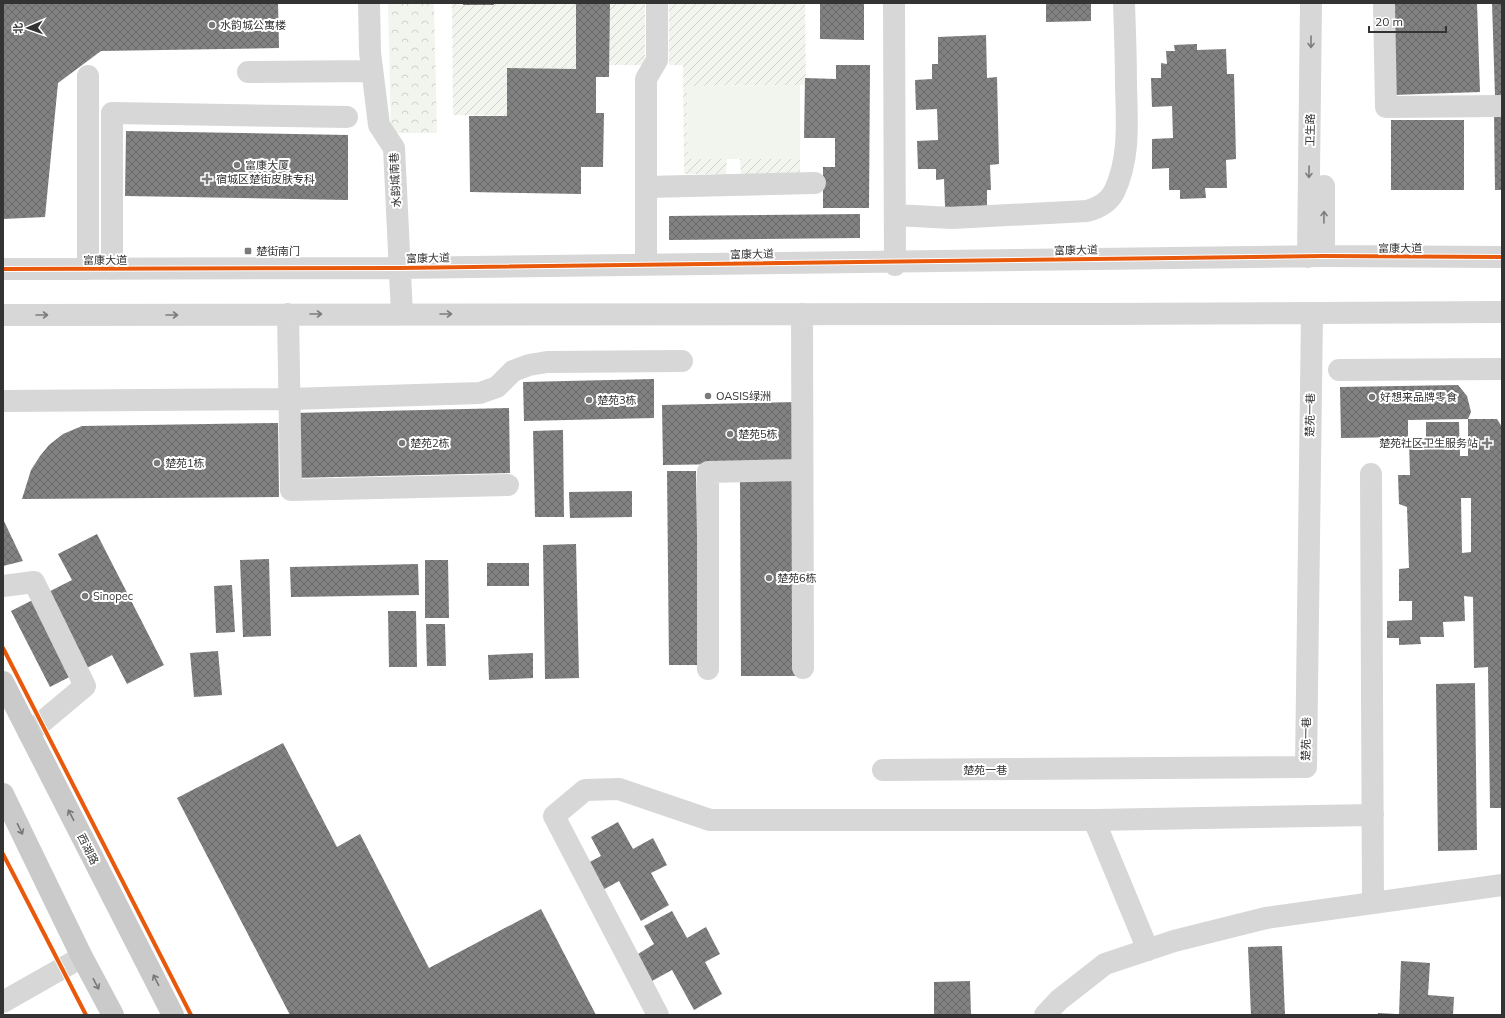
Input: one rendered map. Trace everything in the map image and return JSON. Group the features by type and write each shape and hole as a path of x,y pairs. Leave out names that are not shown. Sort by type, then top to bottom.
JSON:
{"main road":[{"name":"西湖路","path":"3,682 173,1015"},
{"path":"3,794 82,957 113,1015"}],"street":[{"name":"水韵城南巷","path":"369,3 370,52 379,125 394,148 402,314"},
{"path":"646,264 646,79 657,60 657,3"},
{"path":"894,3 895,263"},
{"path":"895,214 952,218 1088,211 1096,209 1107,201 1114,192 1123,165 1128,134 1124,3"},
{"name":"卫生路","path":"1311,3 1316,257"},
{"name":"卫生路","path":"1316,257 1326,3"},
{"path":"1384,3 1386,107 1502,106"},
{"path":"248,72 372,71"},
{"path":"88,76 88,269"},
{"path":"112,269 112,114 347,117"},
{"path":"646,187 815,183"},
{"name":"富康大道","path":"3,269 400,268 1316,257 1502,257"},
{"path":"3,315 1502,312"},
{"name":"楚苑一巷","path":"883,770 1306,767 1312,313"},
{"path":"288,314 291,490 508,485"},
{"path":"802,314 803,668"},
{"path":"3,401 290,399 480,393 497,387 513,371 529,365 547,362 682,361"},
{"path":"1340,370 1502,369"},
{"path":"708,669 708,472 802,470"},
{"path":"1371,474 1373,903"},
{"path":"3,586 34,582 85,686 29,733"},
{"path":"658,1015 554,816 585,790 619,789 710,820 1094,820 1373,815"},
{"path":"1094,820 1148,950"},
{"path":"1045,1015 1059,1000 1105,964 1174,941 1266,918 1502,884"},
{"path":"3,1002 82,957"}],"green space":[{"path":"388,3 434,3 437,133 391,133"},
{"path":"452,3 576,3 576,69 507,68 507,116 453,115"},
{"path":"610,3 645,3 645,65 609,65"},
{"path":"669,3 805,3 806,85 687,86 688,159 727,159 726,174 684,174 683,65 669,65"},
{"path":"800,85 800,159 688,159 687,86"},
{"path":"740,159 800,159 800,174 741,174"}],"building":[{"path":"3,3 278,3 279,48 101,51 58,83 45,217 3,219"},
{"path":"463,3 494,3 494,5 463,5"},
{"path":"576,3 610,3 609,77 596,77 596,113 604,113 603,167 581,167 581,194 470,192 469,116 507,116 507,68 576,69"},
{"path":"820,3 864,3 864,40 820,39"},
{"path":"1046,3 1091,3 1091,21 1046,22"},
{"path":"1391,3 1477,3 1480,92 1393,95"},
{"path":"1492,3 1502,3 1502,96 1495,96"},
{"path":"986,35 987,78 997,77 999,164 990,165 991,190 987,190 987,206 945,207 944,179 936,180 936,169 918,169 917,141 938,140 937,109 916,110 915,80 932,79 932,64 938,64 938,37"},
{"path":"1197,44 1197,50 1226,49 1227,74 1234,74 1236,159 1226,160 1227,188 1205,188 1206,198 1180,199 1180,190 1169,190 1169,168 1152,169 1152,139 1173,138 1172,106 1152,107 1151,78 1161,78 1161,63 1167,64 1166,51 1175,51 1174,45"},
{"path":"836,65 870,65 869,208 823,208 823,167 835,167 835,138 804,138 805,78 836,79"},
{"path":"1494,112 1502,112 1502,190 1495,190"},
{"path":"1391,120 1464,120 1464,190 1391,190"},
{"name":"富康大厦","path":"126,131 348,135 348,200 125,196"},
{"path":"860,214 860,238 669,240 669,216"},
{"name":"楚苑3栋","path":"654,379 654,418 524,421 523,382"},
{"path":"1458,385 1467,396 1471,412 1468,419 1408,420 1408,437 1341,438 1340,387"},
{"name":"楚苑5栋","path":"798,402 799,463 663,465 662,405"},
{"name":"楚苑2栋","path":"509,408 510,473 294,478 293,413"},
{"path":"1468,419 1497,419 1502,427 1502,808 1490,808 1488,667 1474,668 1473,597 1464,596 1465,621 1443,622 1444,637 1420,637 1421,644 1399,645 1399,638 1387,638 1387,621 1412,620 1412,601 1399,601 1399,569 1409,568 1407,507 1399,504 1398,475 1410,475 1409,442 1426,442 1426,422 1459,422 1460,456 1468,456","holes":["1461,498 1471,498 1471,552 1462,553"]},
{"name":"楚苑1栋","path":"278,423 279,497 22,499 31,470 49,445 63,434 82,426"},
{"path":"563,430 564,517 535,517 533,431"},
{"path":"667,471 696,471 699,665 669,665"},
{"name":"楚苑6栋","path":"740,479 797,479 798,676 741,676"},
{"path":"632,491 632,517 570,518 569,492"},
{"path":"3,519 23,561 3,566"},
{"name":"Sinopec","path":"97,534 164,665 127,684 112,655 50,687 11,611 72,580 58,554"},
{"path":"576,544 579,678 545,679 543,545"},
{"path":"269,559 271,636 243,637 240,560"},
{"path":"425,560 448,560 449,618 425,618"},
{"path":"487,563 529,563 529,586 487,586"},
{"path":"418,564 419,595 291,597 290,567"},
{"path":"232,585 235,632 216,633 214,586"},
{"path":"388,611 416,611 417,667 389,667"},
{"path":"426,624 445,624 446,666 427,666"},
{"path":"218,651 222,695 194,697 190,653"},
{"path":"533,653 533,678 489,680 488,655"},
{"path":"1475,683 1477,850 1438,851 1436,684"},
{"path":"283,743 337,847 360,834 429,968 541,909 596,1015 290,1015 177,798"},
{"path":"618,822 633,849 653,838 667,865 651,873 669,905 641,921 619,881 599,892 584,865 601,856 591,837"},
{"path":"672,911 687,938 706,927 720,954 705,962 722,994 694,1010 672,970 652,981 638,954 654,944 644,926"},
{"path":"1282,946 1285,1015 1251,1015 1248,947"},
{"path":"1401,961 1430,963 1428,995 1454,997 1453,1015 1399,1015"},
{"path":"970,981 971,1015 934,1015 934,982"},
{"path":"1378,1013 1396,1014 1396,1015 1378,1015"}],"cycle path":[{"path":"3,269 399,268 1324,256 1502,257"},
{"path":"3,648 191,1015"},
{"path":"3,854 86,1015"}],"place":[{"name":"水韵城公寓楼","path":"212,25"},
{"name":"富康大厦","path":"237,165"},
{"name":"宿城区楚街皮肤专科","path":"207,179"},
{"name":"楚街南门","path":"248,251"},
{"name":"OASIS绿洲","path":"708,396"},
{"name":"好想来品牌零食","path":"1372,397"},
{"name":"楚苑3栋","path":"589,400"},
{"name":"楚苑5栋","path":"730,434"},
{"name":"楚苑2栋","path":"402,443"},
{"name":"楚苑社区卫生服务站","path":"1487,443"},
{"name":"楚苑1栋","path":"157,463"},
{"name":"楚苑6栋","path":"769,578"},
{"name":"Sinopec","path":"85,596"}]}
